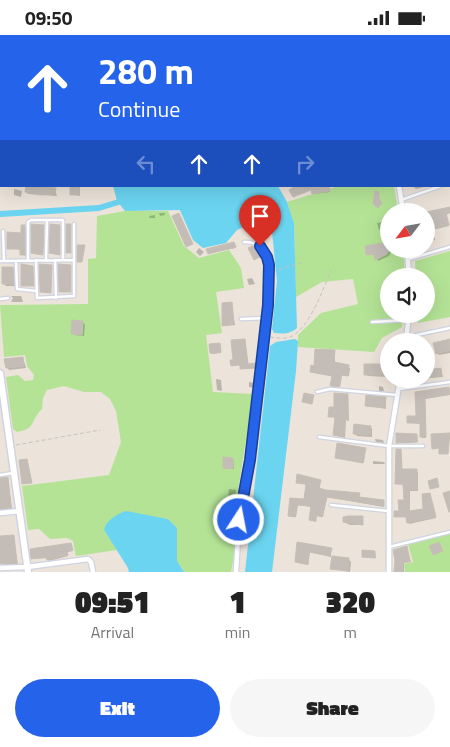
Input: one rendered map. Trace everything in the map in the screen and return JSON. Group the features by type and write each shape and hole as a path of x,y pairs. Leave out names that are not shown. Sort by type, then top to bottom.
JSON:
{"main road":[{"path":"0,375 28,569"}],"street":[{"path":"399,187 402,203"},
{"path":"409,259 409,268"},
{"path":"236,572 239,520 250,460 270,276"},
{"path":"389,572 389,446 398,389"},
{"path":"0,513 20,511"},
{"path":"0,568 28,569 88,559 91,562 93,572"}],"lane":[{"path":"401,200 438,187"},
{"path":"28,261 28,222 31,220 61,220 64,223 63,260"},
{"path":"46,260 47,220"},
{"path":"36,260 36,291 39,299 73,297 75,295 73,260 74,224"},
{"path":"3,231 2,261 73,260"},
{"path":"244,242 252,242 262,249 267,257 270,276"},
{"path":"409,259 450,247"},
{"path":"55,260 56,298"},
{"path":"16,261 17,289 36,291"},
{"path":"0,299 8,298"},
{"path":"241,319 266,318"},
{"path":"372,322 380,322"},
{"path":"430,333 450,328"},
{"path":"398,389 450,382"},
{"path":"317,392 330,389 397,395"},
{"path":"319,437 389,446 423,445"},
{"path":"0,475 14,473"},
{"path":"330,505 390,512"},
{"path":"389,547 450,532"}],"path":[{"path":"273,271 301,263"},
{"path":"264,336 282,338 296,333 314,309 331,269"},
{"path":"10,446 100,430"}],"green space":[{"path":"336,187 394,187 397,203 380,203 380,258 404,258 404,268 380,268 380,323 402,323 402,327 391,333 380,333 380,342 374,352 298,347 298,335 321,313 358,304 353,279 322,282 296,297 294,223 287,202"},
{"path":"125,211 168,211 184,246 199,258 229,250 241,268 244,288 216,292 222,333 206,335 213,392 253,394 233,523 234,555 231,572 184,572 177,561 177,529 168,519 126,512 104,530 117,550 76,556 73,541 67,538 50,539 39,529 28,530 22,486 109,475 121,442 116,411 110,399 101,392 84,392 64,386 47,390 43,398 42,409 28,429 17,432 13,429 6,377 18,375 25,381 33,380 34,375 27,366 25,355 4,357 0,305 88,304 88,259 96,258 97,216"},
{"path":"450,251 450,317 435,320 435,268 415,268 415,261 435,258 435,255"},
{"path":"450,533 450,572 405,572 404,564 413,562 408,544"}],"water":[{"path":"113,187 279,187 287,202 294,223 297,328 284,333 274,333 272,329 277,281 271,222 268,216 237,230 226,243 203,248 193,240 180,210 125,211 117,201"},
{"path":"295,339 298,341 296,371 272,572 245,572 270,346 276,342"},
{"path":"126,511 168,519 177,528 177,561 184,572 129,572 104,530 109,520"}],"building":[{"path":"26,187 56,188 55,194 40,195 25,192"},
{"path":"70,187 79,187 79,195 70,195"},
{"path":"294,187 329,187 330,191 312,194 311,190 293,197 289,190"},
{"path":"375,191 379,192 379,198 382,203 380,203 378,208 373,204"},
{"path":"450,207 450,212 446,213 449,225 435,228 435,210"},
{"path":"179,213 193,244 186,247 172,216"},
{"path":"31,224 44,225 43,255 31,253"},
{"path":"50,224 60,225 60,255 49,253"},
{"path":"66,224 71,224 71,253 66,253"},
{"path":"21,225 25,225 25,255 20,255 20,249 7,249 7,232 21,233"},
{"path":"234,242 236,247 208,254 206,249"},
{"path":"380,244 380,258 375,260 374,254 366,255 365,246"},
{"path":"77,245 85,245 82,262 77,262"},
{"path":"255,247 260,257 254,260 248,248"},
{"path":"21,264 33,266 34,286 21,286"},
{"path":"39,264 52,265 51,293 40,292"},
{"path":"58,264 71,265 71,292 59,292"},
{"path":"2,267 13,267 14,284 2,284"},
{"path":"232,302 234,324 222,326 222,303"},
{"path":"72,320 83,321 82,335 71,334"},
{"path":"245,339 248,364 255,363 255,368 240,369 240,365 231,366 230,360 233,360 231,340"},
{"path":"450,339 450,350 436,354 435,343"},
{"path":"220,343 221,352 210,353 209,344"},
{"path":"315,349 335,350 334,362 349,365 348,376 341,375 339,387 330,386 332,376 310,372 311,365 314,366"},
{"path":"23,357 24,366 6,368 4,359"},
{"path":"364,364 380,364 380,375 364,375"},
{"path":"441,368 442,376 435,377 435,369"},
{"path":"449,387 450,394 425,398 426,437 420,437 420,423 407,423 407,416 416,416 415,392"},
{"path":"304,393 314,395 312,404 302,402"},
{"path":"334,393 348,394 348,420 345,419 344,437 333,435 335,417 328,417 329,407 334,407"},
{"path":"366,395 386,397 385,408 365,406"},
{"path":"354,424 371,426 370,435 353,434"},
{"path":"396,433 417,434 417,442 396,443"},
{"path":"450,433 448,454 439,454 439,448 432,449 431,434"},
{"path":"337,443 366,448 363,463 335,458"},
{"path":"396,449 401,449 402,469 417,469 417,490 409,490 409,511 423,509 422,494 430,493 436,517 407,523 406,517 394,517 394,511 399,511 398,500 404,500 403,484 395,484"},
{"path":"223,457 233,458 233,469 223,468"},
{"path":"27,459 32,483 22,484 19,460"},
{"path":"297,474 321,480 319,488 360,493 359,497 384,500 384,506 327,497 322,517 316,515 315,521 309,520 311,506 297,505 295,517 288,516 290,498 304,499 306,484 296,483"},
{"path":"8,477 11,508 0,509 0,478"},
{"path":"437,478 439,487 430,489 428,481"},
{"path":"450,491 450,512 449,512 443,493"},
{"path":"363,516 363,525 343,522 343,517"},
{"path":"14,535 17,563 0,564 0,536"},
{"path":"297,542 332,548 330,556 309,552 308,564 295,562"},
{"path":"439,542 443,551 433,555 429,546"},
{"path":"71,543 73,550 67,551 68,555 47,560 46,557 31,559 30,549"},
{"path":"407,546 410,561 403,562 402,572 394,572 395,560 393,550"},
{"path":"362,550 375,551 375,558 362,557"},
{"path":"332,556 349,558 348,571 330,569"}],"waterway":[{"path":"0,214 99,208 125,200"}],"route":[{"path":"239,520 250,460 268,305 269,265 267,257 260,246"}]}
